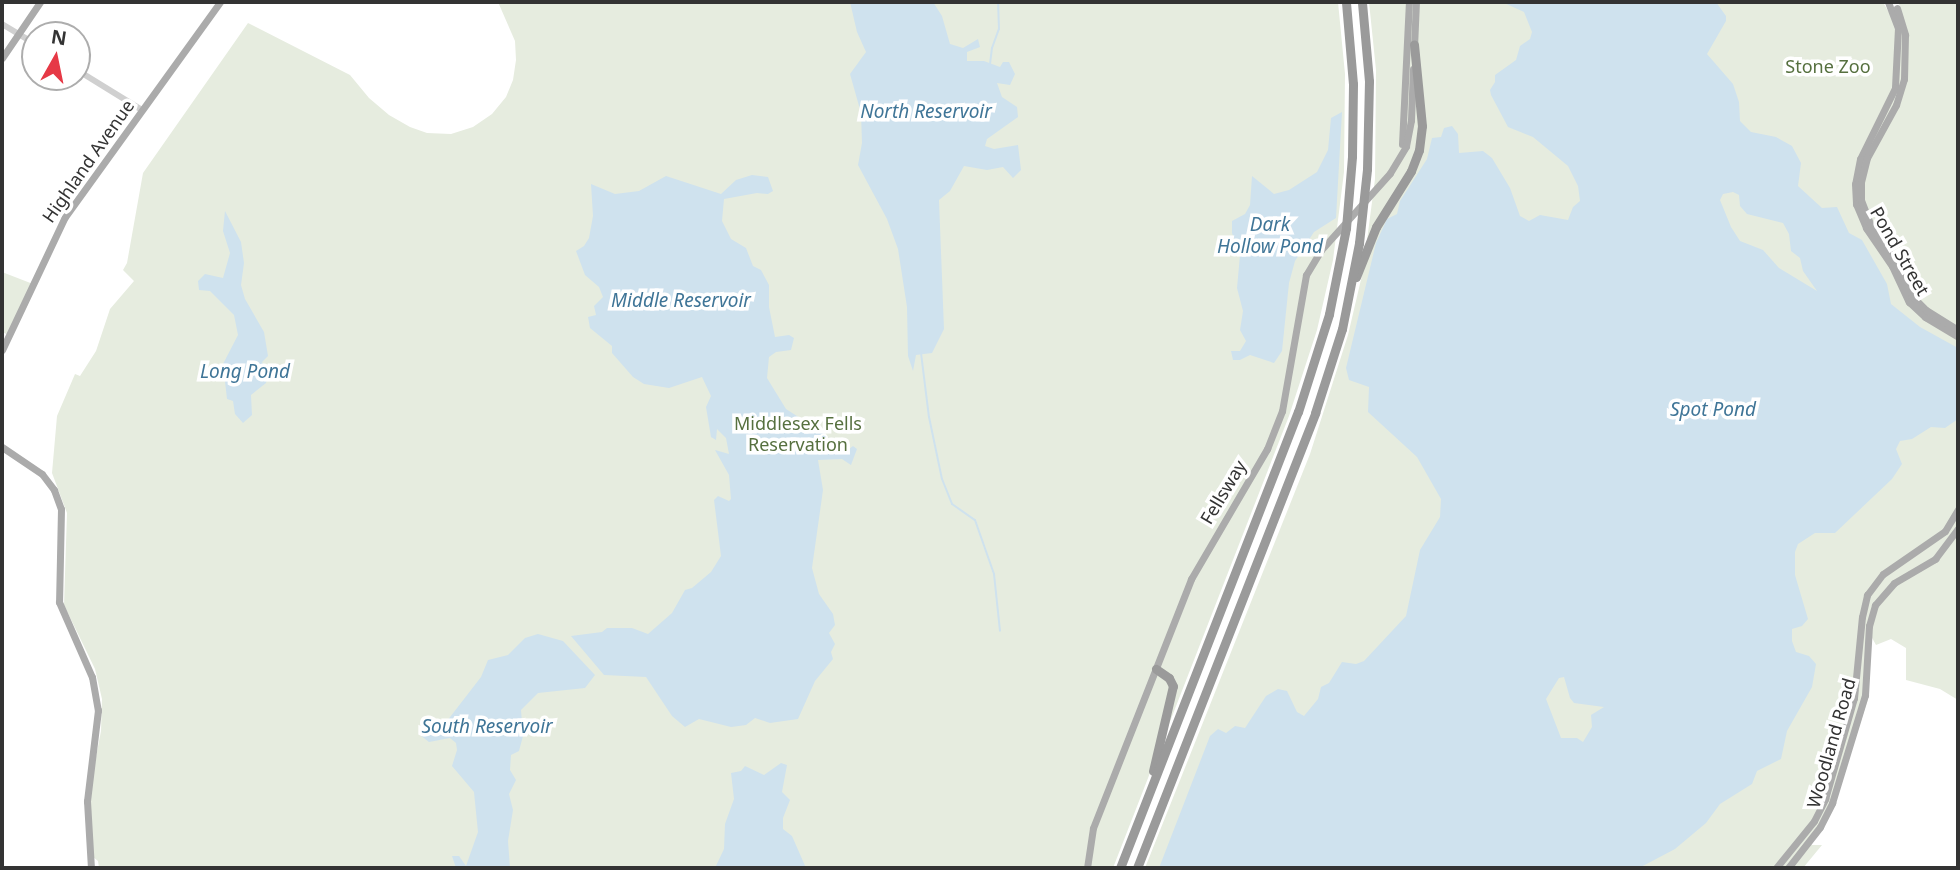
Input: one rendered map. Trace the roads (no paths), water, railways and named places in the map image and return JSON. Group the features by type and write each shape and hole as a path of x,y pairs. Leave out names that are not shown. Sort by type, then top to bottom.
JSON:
{"highway":[{"path":"1120,868 1298,412 1327,322 1343,243 1352,156 1353,84 1346,2"},
{"path":"1137,868 1318,406 1351,288 1362,229 1369,140 1367,59 1362,2"},
{"path":"1351,288 1376,227 1411,171 1419,150 1422,126 1414,44"},
{"path":"1148,797 1173,686 1169,678 1156,669"}],"main road":[{"path":"2,58 40,2"},
{"name":"Highland Avenue","path":"2,350 65,217 220,2"},
{"name":"Fellsway","path":"1399,158 1405,123 1409,2"},
{"name":"Fellsway","path":"1087,868 1093,828 1199,562 1267,449 1288,389 1303,284 1313,261 1384,180 1399,158 1411,124 1416,2"},
{"name":"Pond Street","path":"1891,2 1905,31 1906,72 1896,105 1867,158 1861,183 1861,200 1868,220 1896,262 1912,296 1926,310 1958,330"},
{"name":"Pond Street","path":"1891,2 1898,28 1896,82 1888,107 1862,154 1856,178 1855,201 1864,224 1889,261 1909,302 1926,317 1958,337"},
{"path":"2,447 42,474 59,503 62,524 58,589 60,608 92,677 99,710 87,801 91,868"},
{"name":"Woodland Road","path":"1776,868 1814,821 1824,802 1854,698 1861,617 1867,595 1883,574 1945,531 1958,509"},
{"name":"Woodland Road","path":"1788,868 1822,825 1833,800 1865,695 1868,626 1875,605 1894,583 1935,559 1958,529"}],"street":[{"path":"2,24 21,36"},
{"path":"91,79 142,110"}],"water":[{"name":"North Reservoir","path":"850,2 933,2 942,16 950,44 963,48 978,39 980,47 967,52 967,61 984,61 1000,67 1003,62 1009,62 1015,74 1010,85 997,83 1002,97 1017,107 1018,117 987,139 985,146 994,149 1018,145 1021,170 1013,178 1003,167 987,170 964,166 950,191 939,200 944,329 932,353 916,355 913,371 908,356 907,307 898,249 887,219 858,165 862,143 861,113 850,74 866,52 857,32"},
{"name":"Spot Pond","path":"1502,2 1716,2 1726,16 1726,21 1707,54 1733,84 1739,102 1740,121 1751,132 1776,137 1792,146 1801,163 1798,186 1822,208 1837,207 1849,233 1862,240 1887,284 1891,304 1920,327 1958,348 1958,419 1945,428 1931,427 1912,439 1900,441 1896,449 1902,464 1892,479 1835,533 1815,533 1798,544 1795,552 1795,575 1808,619 1802,626 1792,629 1792,641 1796,652 1809,656 1816,664 1812,687 1787,731 1781,759 1757,771 1752,784 1720,804 1706,823 1675,849 1639,868 1159,868 1210,736 1218,729 1226,733 1235,726 1245,728 1266,696 1278,689 1287,691 1297,712 1304,716 1318,699 1321,687 1329,683 1342,662 1356,664 1364,661 1406,616 1420,550 1440,517 1441,499 1417,457 1368,412 1369,387 1349,380 1346,368 1376,243 1387,219 1397,214 1400,201 1427,159 1432,138 1441,137 1444,128 1452,126 1458,134 1459,153 1483,151 1492,158 1510,188 1520,216 1529,221 1540,215 1568,220 1573,207 1580,201 1578,186 1568,166 1533,137 1508,127 1491,95 1495,75 1516,60 1520,46 1530,39 1532,32 1524,12","holes":["1733,192 1739,195 1740,206 1747,214 1783,223 1789,234 1791,251 1800,258 1803,271 1817,291 1779,268 1763,250 1740,241 1720,200 1723,194","1564,677 1574,703 1604,707 1591,715 1592,727 1583,742 1577,738 1561,738 1546,699 1559,678"]},
{"name":"Dark Hollow Pond","path":"1342,112 1336,218 1314,232 1295,261 1289,283 1282,351 1274,363 1250,355 1233,360 1231,351 1240,351 1246,341 1240,330 1243,311 1237,288 1240,255 1232,233 1232,221 1245,214 1250,205 1252,176 1274,194 1289,190 1317,172 1328,150 1331,118"},
{"name":"Middle Reservoir","path":"752,175 768,177 773,191 768,194 757,193 724,199 722,221 731,239 746,248 753,266 761,270 769,285 769,307 775,337 789,335 794,338 791,350 776,352 769,357 767,378 786,409 800,418 814,421 835,446 845,452 853,446 857,449 851,465 842,459 818,460 823,490 812,568 819,594 833,614 835,625 829,633 835,644 831,652 833,659 815,681 798,719 770,723 755,718 746,725 731,727 699,719 685,727 672,716 646,677 604,675 571,636 602,632 607,628 632,628 648,634 672,613 685,590 692,588 711,572 721,556 714,500 718,496 729,501 731,499 729,475 715,450 729,454 726,438 717,429 716,440 711,437 706,407 711,396 702,377 669,388 644,384 633,377 612,353 612,346 590,328 588,317 596,315 594,306 603,297 599,287 585,275 576,251 584,246 589,238 593,216 591,184 615,194 639,191 666,176 721,194 736,180"},
{"name":"Long Pond","path":"225,211 241,242 244,263 241,285 245,299 264,332 268,356 262,362 268,375 266,383 251,395 252,415 243,423 235,414 233,401 227,399 223,364 238,335 234,315 210,291 199,290 198,281 205,274 223,278 230,253 223,231"},
{"name":"South Reservoir","path":"538,634 563,641 595,675 585,688 538,693 521,710 523,736 519,751 511,755 510,770 516,780 509,794 513,810 508,841 510,868 456,868 452,856 459,856 466,866 478,832 474,792 452,766 457,750 456,743 450,738 429,742 420,735 447,721 481,677 488,660 508,655 525,638"},
{"path":"781,763 787,765 782,792 790,800 783,818 783,829 792,836 806,868 715,868 724,849 725,824 734,799 731,773 741,771 745,766 764,775"}],"waterway":[{"path":"990,64 999,29 998,2"},
{"path":"921,353 929,417 942,479 952,504 975,520 994,574 1000,631"}],"park label":[{"name":"Stone Zoo","path":"1828,66"},
{"name":"Middlesex Fells Reservation","path":"798,434"}]}
